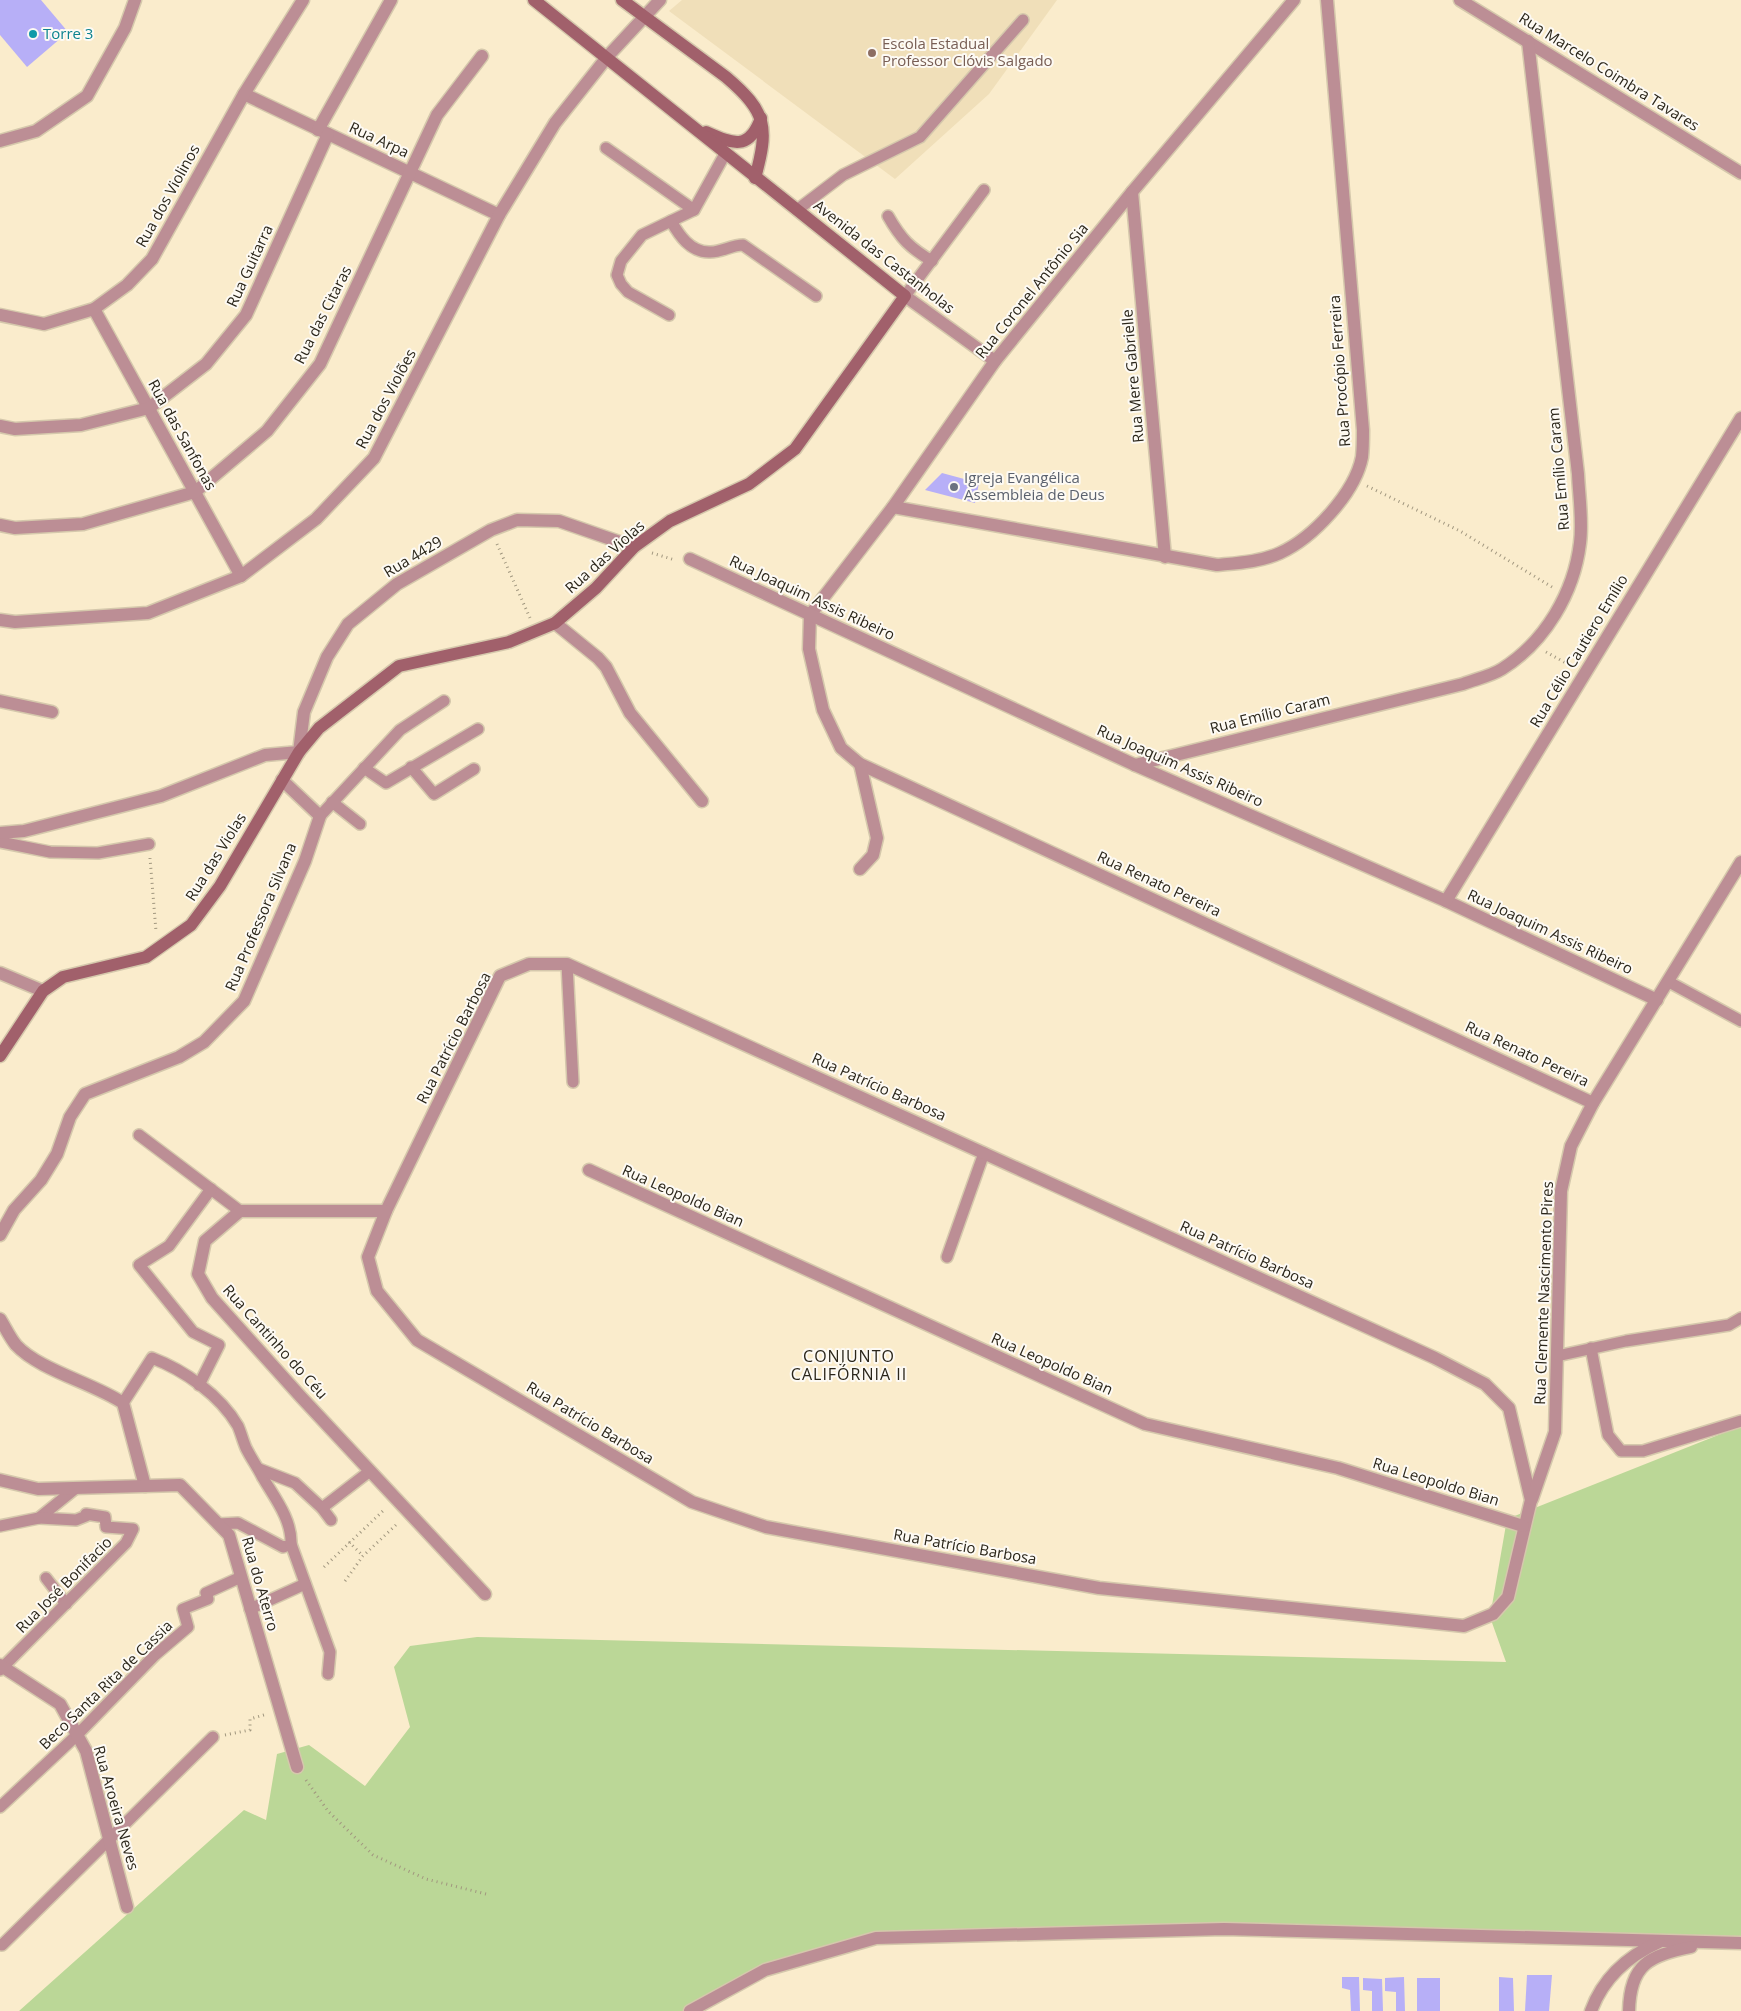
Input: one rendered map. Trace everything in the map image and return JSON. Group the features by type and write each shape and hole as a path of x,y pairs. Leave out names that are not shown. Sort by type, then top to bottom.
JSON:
{"street":[{"path":"0,141 36,131 87,96 125,28 135,0"},
{"name":"Rua dos Violinos","path":"0,315 44,324 94,309 127,285 152,259 244,94 303,0"},
{"name":"Rua Guitarra","path":"0,426 15,428 81,425 149,408 206,364 246,315 323,132 391,0"},
{"name":"Avenida das Castanholas","path":"534,0 608,56 725,154 906,296 996,361"},
{"path":"622,0 742,91 761,118 764,132 762,151 755,178"},
{"name":"Rua dos Violões","path":"0,620 15,622 148,613 241,576 316,519 374,458 499,215 556,123 608,56 660,0"},
{"name":"Rua Coronel Antônio Sia","path":"810,615 893,507 996,361 1132,192 1294,0"},
{"name":"Rua Procópio Ferreira","path":"893,507 1217,566 1250,562 1280,553 1304,540 1321,524 1343,497 1362,458 1363,430 1327,0"},
{"name":"Rua Marcelo Coimbra Tavares","path":"1460,0 1741,173"},
{"name":"Rua Emílio Caram","path":"1135,765 1463,684 1501,670 1533,644 1549,625 1566,595 1576,568 1580,542 1578,474 1528,41"},
{"name":"Rua das Citaras","path":"0,525 15,528 82,524 195,492 267,431 320,364 437,115 482,56"},
{"name":"Rua Arpa","path":"244,94 499,215"},
{"path":"690,125 735,143 748,139 754,134 761,118"},
{"name":"Rua Mere Gabrielle","path":"1132,192 1165,557"},
{"name":"Rua das Violas","path":"0,1056 43,991 63,977 146,957 191,925 214,894 299,752 319,728 399,666 509,642 555,623 596,588 634,547 670,521 749,484 795,449 906,296"},
{"name":"Rua das Sanfonas","path":"94,309 241,576"},
{"name":"Rua Célio Cautiero Emílio","path":"1446,901 1741,418"},
{"name":"Rua 4429","path":"299,752 304,712 327,657 348,624 397,584 492,530 517,520 559,521 634,547"},
{"name":"Rua Joaquim Assis Ribeiro","path":"690,559 1135,765 1446,901 1657,1000"},
{"name":"Rua Renato Pereira","path":"810,615 808,649 823,710 841,748 860,764 1593,1103"},
{"path":"555,623 598,658 606,667 630,713 702,801"},
{"path":"0,701 52,712"},
{"path":"0,833 24,831 161,796 265,755 299,752"},
{"path":"860,764 877,838 873,856 860,869"},
{"path":"282,780 320,816"},
{"name":"Rua Professora Silvana","path":"0,1235 14,1210 41,1180 57,1154 70,1117 85,1094 179,1057 204,1042 244,1001 306,861 320,816"},
{"name":"Rua Clemente Nascimento Pires","path":"1531,1500 1555,1432 1561,1191 1572,1146 1593,1103 1741,862"},
{"name":"Rua Patrício Barbosa","path":"529,964 567,964 984,1153 1435,1358 1485,1384 1509,1408 1531,1500 1523,1526 1508,1597 1493,1614 1464,1626 1099,1588 766,1527 692,1502 417,1340 377,1291 368,1257 386,1211 500,976 529,964"},
{"path":"0,973 43,991"},
{"name":"Rua Leopoldo Bian","path":"588,1170 1145,1424 1338,1468 1523,1526"},
{"path":"240,1211 386,1211"},
{"name":"Rua Cantinho do Céu","path":"240,1211 205,1241 198,1274 219,1305 485,1594"},
{"path":"0,1319 17,1346 47,1366 97,1388 123,1403 145,1486"},
{"name":"Rua do Aterro","path":"0,1480 38,1489 180,1485 229,1535 297,1767"},
{"name":"Rua Aroeira Neves","path":"1,1668 60,1704 86,1751 127,1907"},
{"path":"690,2011 765,1970 876,1938 1224,1929 1741,1943"},
{"path":"1592,2011 1597,1995 1618,1968 1640,1951 1663,1941"},
{"path":"1629,2011 1629,1991 1641,1967 1661,1953 1711,1942"}],"lane":[{"path":"797,210 843,175 920,137 1023,20"},
{"path":"606,148 694,210"},
{"path":"669,315 628,292 617,275 620,261 642,235 694,210 725,154"},
{"path":"906,296 984,190"},
{"path":"888,216 900,236 911,248 932,261"},
{"path":"671,221 678,234 688,244 698,250 710,253 734,245 743,245 816,296"},
{"path":"320,816 400,730 444,701"},
{"path":"364,768 386,782 478,729"},
{"path":"411,767 434,794 474,769"},
{"path":"332,802 360,824"},
{"path":"0,842 50,852 98,853 149,844"},
{"path":"567,964 573,1082"},
{"path":"1669,982 1741,1021"},
{"path":"139,1135 240,1211"},
{"path":"947,1257 984,1153"},
{"path":"199,1385 219,1345 193,1332 139,1265 169,1246 211,1189"},
{"path":"1557,1356 1591,1348 1729,1325 1741,1318"},
{"path":"1591,1348 1608,1435 1621,1451 1644,1452 1741,1421"},
{"path":"123,1403 152,1358 173,1366 199,1385 223,1407 238,1426 246,1449 282,1511 291,1533 291,1544 330,1652 328,1674"},
{"path":"258,1469 294,1483 322,1508 331,1520"},
{"path":"322,1508 370,1471"},
{"path":"0,1526 39,1518 76,1488"},
{"name":"Rua José Bonifacio","path":"1,1668 126,1543 132,1529 106,1528 105,1517 86,1514 86,1516 76,1520 39,1518"},
{"path":"218,1524 238,1522 283,1547 291,1544"},
{"path":"46,1578 66,1604"},
{"name":"Beco Santa Rita de Cassia","path":"0,1807 77,1735 155,1655 188,1627 183,1609 208,1599 206,1593 241,1578"},
{"path":"250,1609 305,1584"},
{"path":"2,1944 110,1842 213,1737"}],"path":[{"path":"1352,479 1460,531 1566,595"},
{"path":"492,530 535,630"},
{"path":"634,547 673,560 690,559"},
{"path":"1533,644 1585,674"},
{"path":"149,844 158,950"},
{"path":"324,1567 396,1498"},
{"path":"345,1582 363,1556 409,1512"},
{"path":"349,1542 363,1556"},
{"path":"213,1737 250,1730 250,1720 280,1711"},
{"path":"297,1767 328,1812 373,1855 426,1879 486,1894"}],"shaded area":[{"name":"Escola Estadual Professor Clóvis Salgado","path":"682,0 1057,0 989,94 895,179 669,11"}],"green space":[{"path":"1741,1426 1741,1941 1224,1926 877,1936 765,1968 686,2011 19,2011 244,1810 266,1820 277,1754 309,1745 365,1786 410,1727 394,1667 410,1646 477,1637 1506,1662 1490,1617 1507,1519"}],"building":[{"name":"Torre 3","path":"0,0 41,0 68,32 27,67 0,35"},
{"name":"Igreja Evangélica Assembleia de Deus","path":"942,473 979,483 975,503 925,490"},
{"path":"1527,1975 1552,1975 1549,2011 1525,2011"},
{"path":"1342,1977 1359,1977 1360,2011 1351,2011 1350,1990 1342,1988"},
{"path":"1404,1977 1405,2011 1396,2011 1396,1992 1385,1991 1385,1978"},
{"path":"1499,1977 1513,1978 1514,2011 1499,2011"},
{"path":"1363,1978 1382,1979 1383,2011 1372,2011 1372,1991 1363,1990"},
{"path":"1417,1978 1440,1978 1440,2011 1417,2011"}],"place":[{"name":"Torre 3","path":"33,34"},
{"name":"Escola Estadual Professor Clóvis Salgado","path":"872,53"},
{"name":"Igreja Evangélica Assembleia de Deus","path":"954,487"}],"district":[{"name":"CONJUNTO CALIFÓRNIA II","path":"849,1365"}]}
